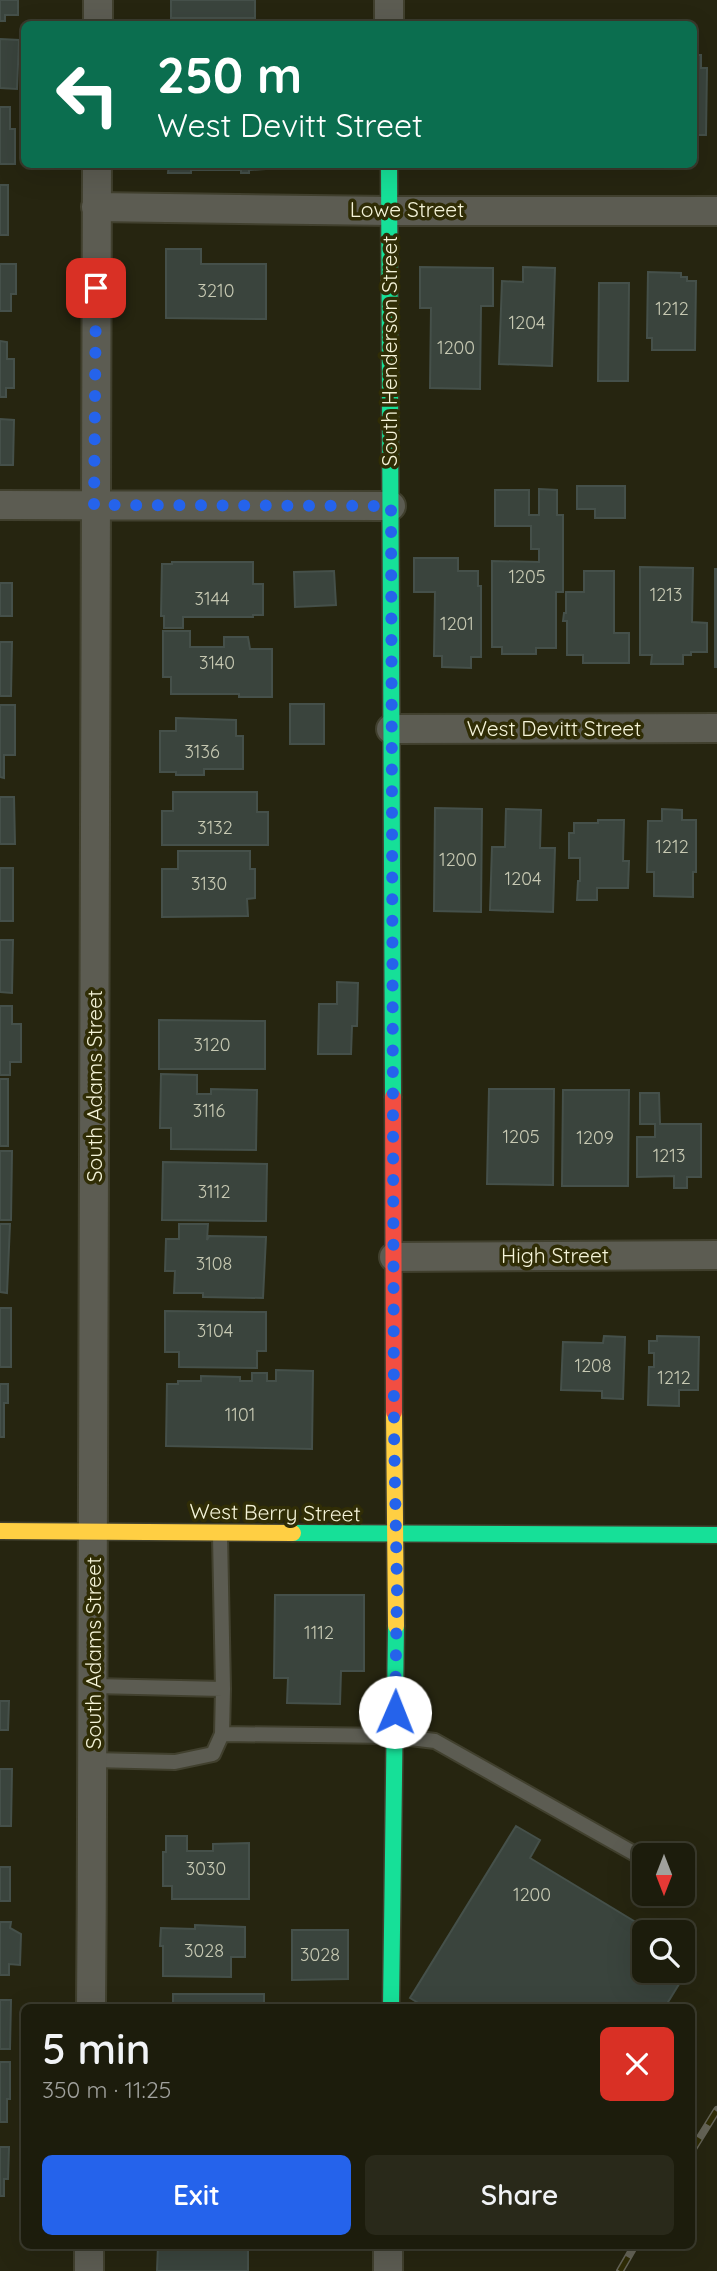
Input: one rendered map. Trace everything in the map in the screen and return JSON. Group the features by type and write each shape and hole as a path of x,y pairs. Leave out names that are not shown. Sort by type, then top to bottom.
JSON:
{"street":[{"path":"98,0 98,21"},
{"path":"389,0 389,21"},
{"name":"South Adams Street","path":"91,2004 95,1532 94,505 97,168"},
{"name":"South Henderson Street","path":"389,168 397,1589 391,2004"},
{"name":"Lowe Street","path":"96,207 389,211 717,211"},
{"path":"0,506 391,506"},
{"name":"West Devitt Street","path":"391,729 717,729"},
{"name":"High Street","path":"394,1257 717,1255"},
{"name":"West Berry Street","path":"0,1531 717,1535"},
{"path":"89,2249 89,2271"},
{"path":"388,2249 388,2271"}],"lane":[{"path":"93,1760 175,1762 213,1754 222,1734 220,1533"},
{"path":"94,1686 223,1689"},
{"path":"222,1734 394,1736 435,1741 632,1852"}],"building":[{"path":"0,0 18,0 18,15 5,15 5,21 0,21"},
{"path":"171,0 255,0 255,18 171,18"},
{"path":"0,39 19,40 17,89 0,88"},
{"path":"697,55 701,55 701,68 707,68 706,135 697,135"},
{"path":"0,107 10,107 10,129 15,129 15,164 0,164"},
{"path":"169,168 281,168 249,170 249,173 241,173 241,170 191,170 191,173 168,173"},
{"path":"0,185 8,185 8,235 0,235"},
{"path":"166,249 201,249 201,264 266,264 266,319 166,318"},
{"path":"0,264 16,264 16,294 11,294 11,311 0,311"},
{"path":"420,267 493,268 493,306 481,306 480,389 430,388 431,308 420,308"},
{"path":"523,267 555,268 552,366 499,364 502,281 523,282"},
{"path":"648,272 681,273 681,277 687,277 687,281 696,281 695,350 652,350 652,338 647,338"},
{"path":"599,283 629,283 628,381 598,381"},
{"path":"0,341 7,342 7,359 14,359 14,388 6,388 6,397 0,397"},
{"path":"0,419 14,420 13,465 0,465"},
{"path":"577,486 625,486 625,518 595,518 595,509 577,509"},
{"path":"539,489 557,490 557,515 563,515 563,592 556,592 556,648 536,648 536,654 502,654 502,647 492,647 492,561 539,562 539,549 531,549 531,526 495,526 495,490 529,490 529,515 539,515"},
{"path":"414,558 458,558 458,571 478,571 478,586 481,586 481,657 471,657 471,668 442,667 442,656 434,656 435,592 414,592"},
{"path":"253,562 253,584 263,584 263,615 183,617 183,628 164,628 164,616 161,616 162,564"},
{"path":"640,567 693,568 692,622 707,623 707,652 683,655 683,664 651,664 652,655 640,655"},
{"path":"717,569 717,667 715,667"},
{"path":"334,571 336,605 295,607 294,572"},
{"path":"584,571 614,571 614,633 629,633 629,663 583,663 583,655 567,655 567,621 563,621 566,613 566,592 584,592"},
{"path":"0,583 12,583 12,616 0,616"},
{"path":"163,631 190,631 190,647 224,647 224,637 248,637 250,649 272,649 272,697 171,694 171,677 163,677"},
{"path":"0,642 12,642 11,696 0,696"},
{"path":"290,704 324,704 324,744 290,744"},
{"path":"0,705 15,705 15,755 4,755 4,778 0,777"},
{"path":"176,718 236,720 236,736 243,736 243,769 204,769 204,775 160,772 160,731 176,731"},
{"path":"173,792 257,792 257,812 268,812 268,845 162,845 162,811 173,811"},
{"path":"0,797 14,797 15,844 0,844"},
{"path":"435,808 482,809 481,912 434,911"},
{"path":"506,809 541,810 540,848 555,848 553,912 490,910 492,847 505,847"},
{"path":"662,809 682,810 682,820 696,820 693,897 654,896 654,872 647,872 648,821 662,821"},
{"path":"598,820 624,820 623,861 629,861 628,888 597,888 597,900 577,900 580,858 569,858 569,833 574,833 574,823 598,823"},
{"path":"178,851 250,851 250,869 255,869 255,898 247,899 248,916 162,917 162,869 178,869"},
{"path":"0,868 13,868 13,921 0,921"},
{"path":"0,940 13,940 12,993 0,992"},
{"path":"337,982 358,983 357,1026 352,1026 351,1054 318,1054 319,1004 337,1004"},
{"path":"0,1006 12,1006 12,1024 21,1024 21,1062 10,1062 10,1075 0,1075"},
{"path":"159,1020 265,1021 265,1069 159,1069"},
{"path":"161,1074 197,1075 197,1094 211,1094 211,1089 257,1090 256,1150 171,1149 171,1128 160,1128"},
{"path":"0,1079 8,1079 8,1146 0,1146"},
{"path":"489,1089 554,1089 553,1185 487,1184"},
{"path":"563,1090 629,1090 628,1186 562,1186"},
{"path":"640,1093 659,1093 660,1124 701,1124 701,1177 687,1177 687,1188 674,1188 674,1176 637,1177 637,1137 655,1137 655,1124 640,1124"},
{"path":"0,1151 12,1151 11,1220 0,1220"},
{"path":"163,1162 267,1164 266,1221 162,1220"},
{"path":"0,1224 10,1224 7,1293 0,1292"},
{"path":"179,1224 208,1224 207,1240 209,1236 266,1237 263,1298 203,1297 203,1293 174,1293 175,1271 165,1271 166,1239 179,1239"},
{"path":"0,1308 11,1308 11,1367 0,1367"},
{"path":"165,1311 266,1312 266,1351 257,1351 257,1368 179,1367 179,1352 165,1352"},
{"path":"604,1336 625,1337 623,1399 602,1398 602,1391 561,1390 563,1342 603,1343"},
{"path":"657,1336 699,1337 698,1390 679,1390 679,1406 648,1405 649,1367 654,1367 654,1353 649,1353 649,1341 657,1341"},
{"path":"276,1370 313,1371 312,1449 166,1446 167,1384 201,1381 201,1376 240,1377 240,1381 252,1381 252,1373 267,1373 267,1381 276,1381"},
{"path":"0,1384 8,1384 8,1403 4,1403 4,1437 0,1437"},
{"path":"275,1595 364,1595 364,1671 341,1671 340,1704 287,1703 288,1678 274,1678"},
{"path":"0,1701 9,1701 8,1730 0,1730"},
{"path":"0,1769 12,1769 11,1826 0,1826"},
{"path":"516,1826 540,1840 530,1858 632,1920 632,1983 680,1983 667,2004 420,2004 410,1998"},
{"path":"166,1836 187,1836 187,1851 213,1851 213,1844 249,1843 249,1899 172,1899 172,1886 163,1886"},
{"path":"0,1867 10,1867 10,1901 0,1901"},
{"path":"0,1922 11,1922 10,1928 21,1934 20,1965 9,1964 9,1975 0,1975"},
{"path":"195,1925 245,1927 245,1957 231,1957 231,1977 163,1976 161,1928 195,1929"},
{"path":"292,1930 348,1930 348,1979 292,1980"},
{"path":"173,1994 264,1994 264,2004 173,2004"},
{"path":"0,2000 11,2000 10,2049 0,2049"},
{"path":"0,2062 10,2062 7,2122 0,2122"},
{"path":"0,2147 9,2147 8,2179 4,2179 4,2196 0,2196"},
{"path":"158,2249 248,2249 248,2271 157,2271"}],"railway":[{"path":"695,2146 717,2110"},
{"path":"620,2271 633,2249"}],"traffic: fast":[{"path":"389,168 393,1097"},
{"path":"293,1533 717,1535"},
{"path":"391,2004 396,1626"}],"traffic: slow":[{"path":"394,1412 396,1626"},
{"path":"0,1531 293,1533"}],"traffic: jam":[{"path":"393,1097 394,1412"}],"route":[{"path":"96,288 94,505 391,506 394,1493 397,1589 395,1712"}]}
